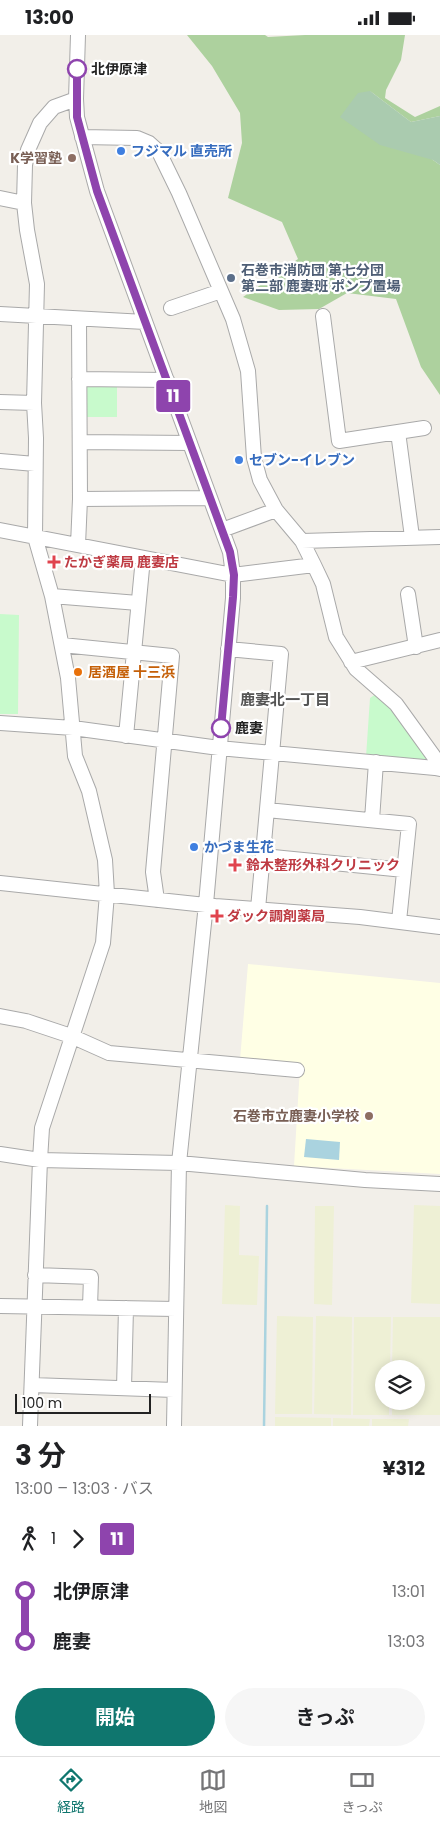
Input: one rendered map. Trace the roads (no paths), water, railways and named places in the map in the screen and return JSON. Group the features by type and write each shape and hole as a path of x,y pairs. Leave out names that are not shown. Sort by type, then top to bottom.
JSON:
{"street":[{"path":"78,35 77,117 97,191 230,552 234,575 206,905 179,1163 174,1426"},
{"path":"30,1426 42,1128 103,943 107,894 105,860 89,791 75,756 68,678 62,645 52,596 35,537 34,403 37,284 24,203 26,165 31,140 40,123 54,107 76,99"},
{"path":"82,137 137,138 148,143 159,152 179,193 232,319 248,371 254,458 260,479 276,510 302,541 323,583 336,637 351,662 356,669 396,704 440,765"},
{"path":"0,199 24,203"},
{"path":"170,308 221,291"},
{"path":"0,314 146,322"},
{"path":"322,317 339,441 424,428"},
{"path":"78,545 80,499 79,319"},
{"path":"79,379 167,380"},
{"path":"0,402 34,403"},
{"path":"398,432 412,537"},
{"path":"80,442 190,443"},
{"path":"0,461 35,464"},
{"path":"80,499 210,498"},
{"path":"222,530 276,510"},
{"path":"0,530 234,575 314,565"},
{"path":"302,541 440,537"},
{"path":"126,736 143,558"},
{"path":"408,594 416,647"},
{"path":"52,596 138,603"},
{"path":"351,662 440,641"},
{"path":"62,645 172,656 153,872 157,900"},
{"path":"228,649 282,654 258,909"},
{"path":"0,723 73,728 219,748 440,769"},
{"path":"372,820 376,762"},
{"path":"267,810 409,824 399,921"},
{"path":"262,857 404,870"},
{"path":"0,883 206,905 399,921 440,927"},
{"path":"0,1016 26,1021 71,1036 109,1053 297,1070"},
{"path":"0,1153 40,1160 179,1163 365,1180 440,1184"},
{"path":"35,1275 91,1277 90,1307"},
{"path":"0,1306 176,1309"},
{"path":"124,1388 126,1308"},
{"path":"32,1385 174,1389"}],"water":[{"path":"306,1139 340,1142 339,1160 304,1157"}],"waterway":[{"path":"264,1426 267,1206"}],"place":[{"name":"北伊原津","path":"77,69"},
{"name":"フジマル 直売所","path":"121,151"},
{"name":"K学習塾","path":"72,158"},
{"name":"石巻市消防団 第七分団 第二部 鹿妻班 ポンプ置場","path":"231,278"},
{"name":"セブン-イレブン","path":"239,460"},
{"name":"たかぎ薬局 鹿妻店","path":"54,562"},
{"name":"居酒屋 十三浜","path":"78,672"},
{"name":"鹿妻","path":"221,728"},
{"name":"かづま生花","path":"194,847"},
{"name":"鈴木整形外科クリニック","path":"235,865"},
{"name":"ダック調剤薬局","path":"217,916"},
{"name":"石巻市立鹿妻小学校","path":"369,1116"}],"district":[{"name":"鹿妻北一丁目","path":"285,699"}]}
